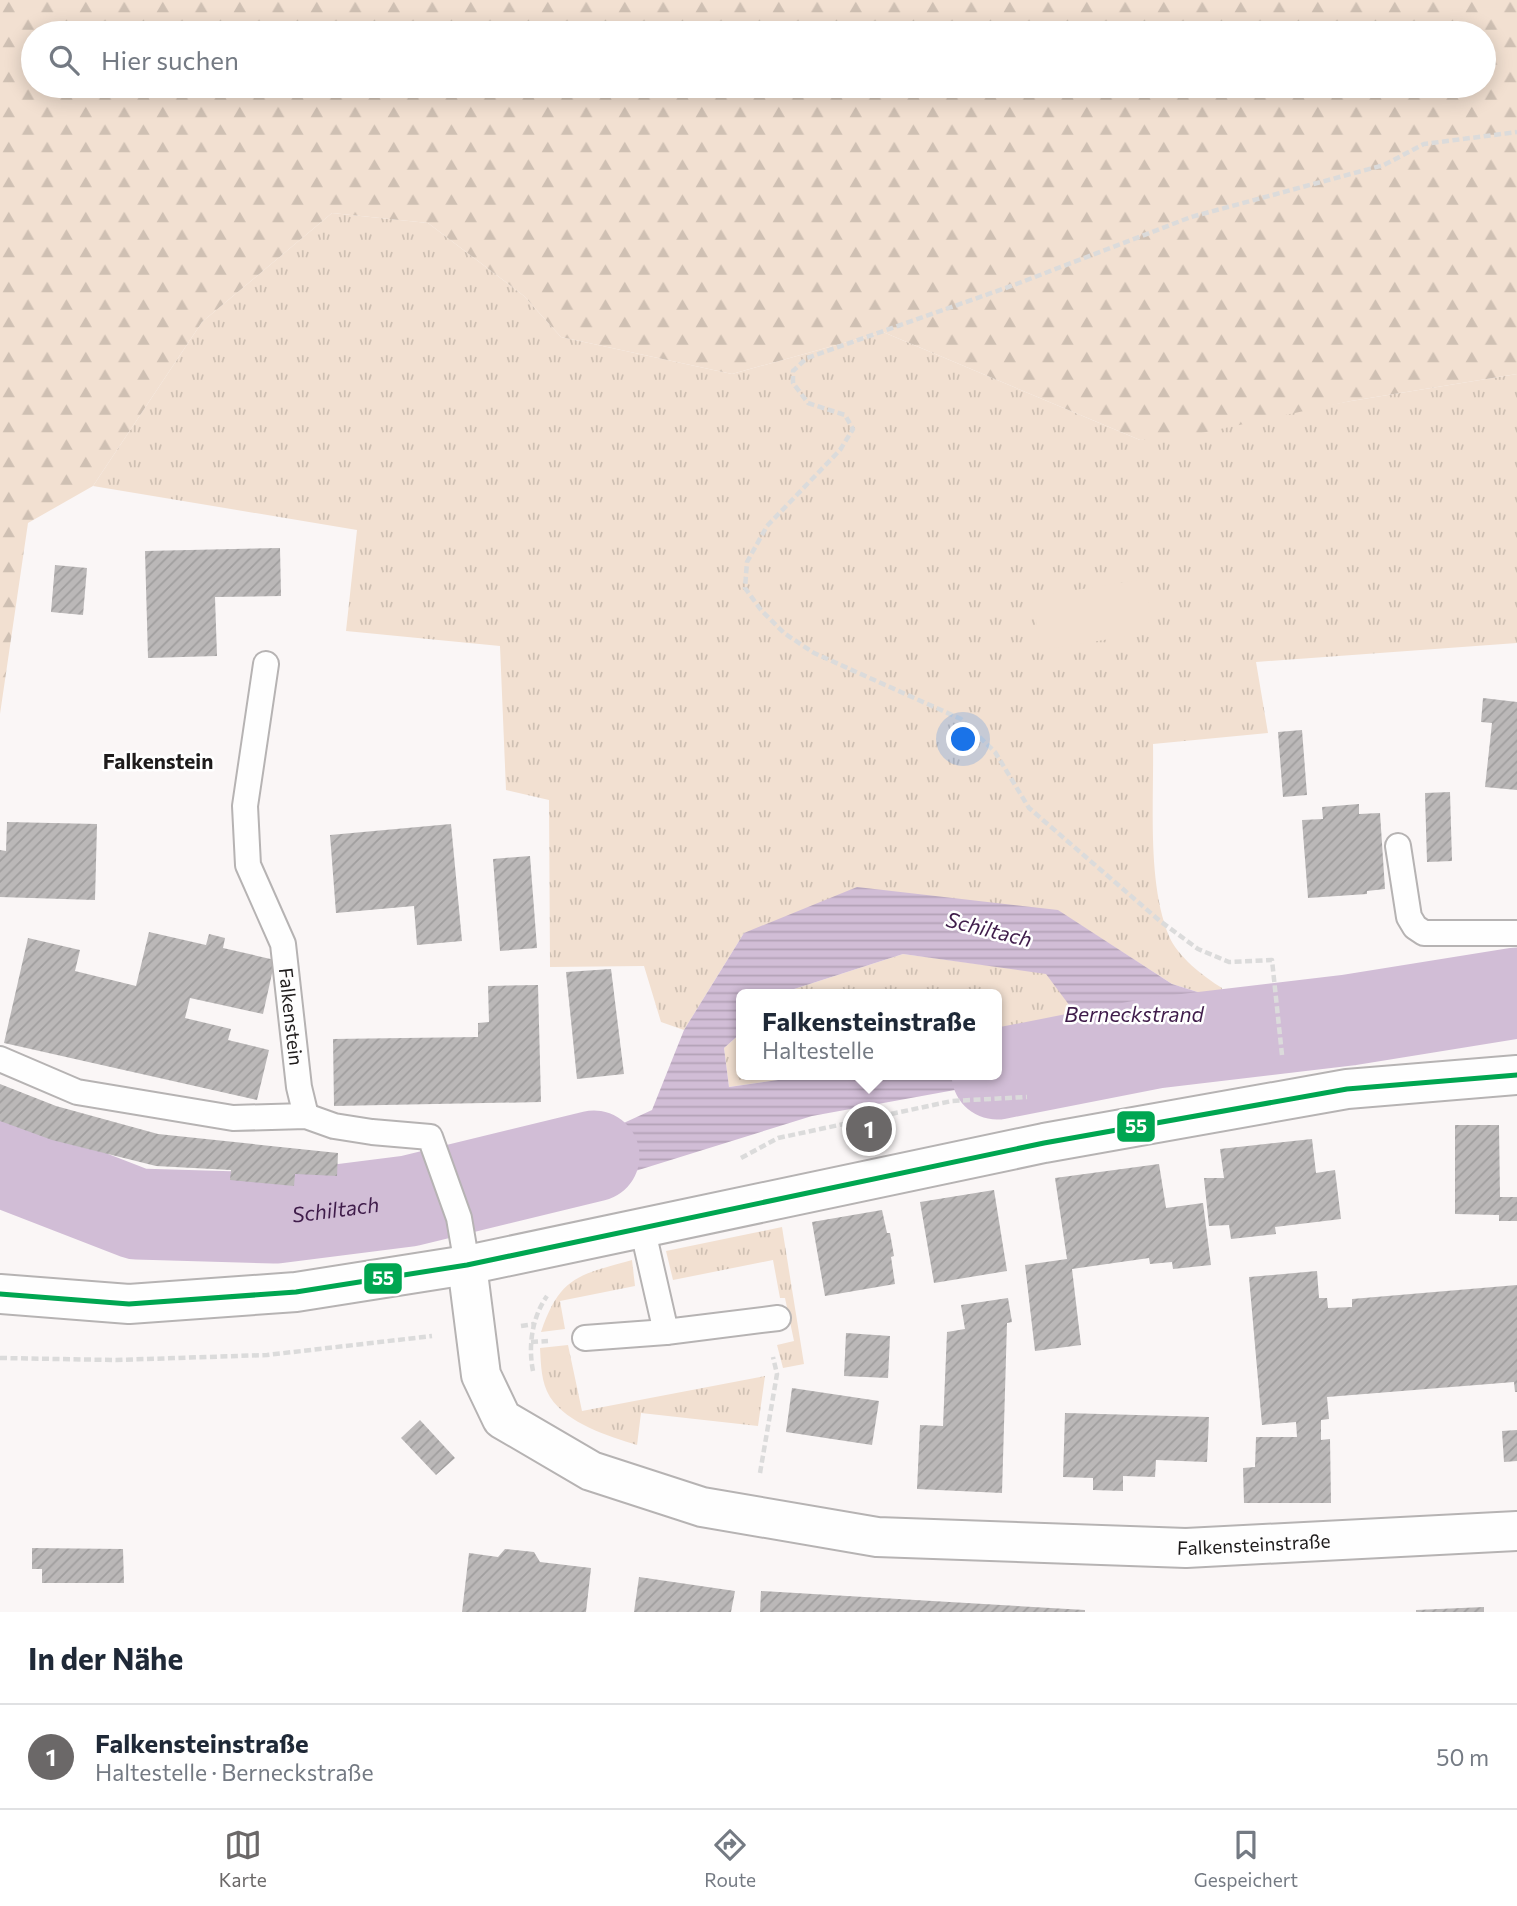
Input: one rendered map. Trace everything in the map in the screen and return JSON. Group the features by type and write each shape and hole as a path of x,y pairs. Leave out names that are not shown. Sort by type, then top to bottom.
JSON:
{"main road":[{"path":"0,1294 129,1304 296,1292 467,1265 1044,1143 1347,1089 1517,1075"},
{"name":"Falkensteinstraße","path":"467,1265 481,1375 502,1419 591,1471 702,1507 877,1537 1186,1548 1517,1531"}],"lane":[{"name":"Falkenstein","path":"266,664 245,806 248,864 283,944 299,1087 306,1116"},
{"path":"1398,846 1409,917 1415,927 1424,933 1517,933"},
{"path":"0,1059 77,1092 233,1118 306,1116 334,1126 430,1137 459,1218 467,1265"},
{"path":"642,1227 666,1332"},
{"path":"586,1339 771,1320"}],"path":[{"path":"1282,1048 1272,960 1229,962 1198,949 1028,808 995,752 961,719 814,653 784,633 761,610 745,588 747,562 767,526 840,450 853,429 845,415 807,403 793,383 793,371 807,358 1014,285 1191,217 1384,165 1424,144 1517,132"},
{"path":"753,1515 777,1374 771,1320"},
{"path":"0,1358 116,1360 267,1355 474,1331"}],"green space":[{"path":"0,0 1517,0 1517,374 1351,401 1178,438 1140,440 883,332 732,374 561,337 524,296 428,223 332,213 202,322 93,486 28,523 0,714"},
{"path":"332,213 428,223 524,296 561,337 732,374 883,332 1140,440 1517,374 1517,643 1256,662 1268,733 1153,744 1153,842 1157,892 1162,915 1169,936 1178,951 1199,972 1222,988 1220,999 1172,984 1057,910 744,933 684,1030 661,1022 644,966 550,967 549,800 506,790 500,646 346,631 357,530 93,486 202,322"},
{"path":"1145,579 1154,632 1041,650 1032,597"},
{"path":"903,954 1046,973 1088,1029 1002,1044 1002,989 794,989"},
{"path":"736,1037 736,1080 779,1080 729,1087 724,1048"},
{"path":"782,1227 804,1364 783,1368 777,1345 794,1341 785,1298 780,1298 773,1260 673,1280 666,1251"},
{"path":"632,1260 635,1286 560,1301 565,1329 541,1332 556,1299 574,1281 598,1270"},
{"path":"568,1345 582,1411 765,1376 758,1426 641,1413 637,1445 601,1433 567,1415 550,1397 545,1385 540,1348"}],"water":[{"name":"Berneckstrand","path":"857,887 1058,910 1172,984 1220,999 1228,1053 1059,1071 812,1116 526,1205 496,1197 474,1183 455,1146 586,1123 604,1132 652,1110 684,1030 744,933"}],"building":[{"path":"280,548 281,596 215,597 217,656 148,658 145,551"},
{"path":"55,565 87,568 83,615 51,612"},
{"path":"1483,698 1517,702 1517,790 1485,787 1492,723 1481,722"},
{"path":"1302,730 1307,795 1283,797 1278,732"},
{"path":"1450,792 1452,861 1427,862 1425,793"},
{"path":"1359,804 1359,814 1380,813 1385,889 1367,891 1367,894 1308,898 1302,820 1323,819 1322,807"},
{"path":"7,822 97,824 95,900 0,897 0,850 6,851"},
{"path":"451,824 462,941 417,945 414,906 336,913 330,835"},
{"path":"530,856 537,948 500,951 493,859"},
{"path":"149,932 206,945 209,934 225,938 223,948 275,960 263,1014 190,998 185,1018 231,1029 228,1040 269,1050 257,1100 4,1043 28,938 80,950 75,971 136,986"},
{"path":"611,969 624,1074 577,1079 566,972"},
{"path":"538,985 541,1102 334,1106 333,1039 478,1037 478,1023 489,1022 488,986"},
{"path":"0,1084 56,1106 158,1134 338,1153 337,1176 295,1174 294,1186 230,1180 231,1170 156,1166 52,1140 0,1121"},
{"path":"1455,1125 1499,1125 1500,1197 1517,1197 1517,1221 1499,1221 1499,1215 1455,1214"},
{"path":"1312,1139 1316,1173 1335,1170 1341,1219 1275,1227 1276,1234 1231,1239 1229,1225 1209,1226 1204,1178 1224,1178 1220,1149"},
{"path":"1159,1164 1166,1208 1203,1203 1211,1265 1173,1269 1172,1262 1150,1264 1149,1258 1072,1269 1081,1345 1035,1351 1025,1265 1067,1259 1055,1178"},
{"path":"994,1190 1007,1271 934,1283 920,1202"},
{"path":"882,1210 887,1233 890,1233 895,1284 825,1296 812,1222"},
{"path":"1317,1271 1319,1298 1327,1298 1328,1308 1352,1307 1352,1299 1517,1285 1517,1392 1514,1382 1327,1397 1329,1419 1321,1420 1321,1440 1330,1439 1331,1503 1244,1503 1243,1468 1255,1467 1256,1437 1297,1437 1296,1422 1262,1425 1249,1277"},
{"path":"1008,1298 1012,1322 1007,1323 1002,1493 917,1489 920,1425 943,1426 947,1332 965,1329 961,1305"},
{"path":"846,1333 890,1336 888,1378 844,1376"},
{"path":"792,1388 879,1401 872,1445 786,1432"},
{"path":"1065,1413 1209,1417 1207,1462 1156,1460 1155,1477 1123,1476 1123,1491 1093,1490 1093,1478 1063,1477"},
{"path":"420,1420 455,1458 436,1475 401,1438"},
{"path":"1517,1430 1517,1461 1504,1462 1502,1431"},
{"path":"32,1548 123,1549 124,1583 42,1583 42,1569 32,1569"},
{"path":"505,1549 534,1552 540,1562 591,1568 586,1612 462,1612 469,1553 498,1557"},
{"path":"639,1577 735,1591 731,1612 634,1612"},
{"path":"761,1591 1085,1610 1085,1612 760,1612"},
{"path":"1484,1607 1484,1612 1416,1612 1416,1610"}],"waterway":[{"name":"Schiltach","path":"1002,1073 1155,1043 1349,1020 1517,993"},
{"name":"Schiltach","path":"0,1161 137,1214 275,1218 409,1201 594,1156"}],"transit line":[{"name":"55","path":"0,1294 129,1304 296,1292 467,1265 1044,1143 1347,1089 1517,1075"}],"place":[{"name":"Falkensteinstraße","path":"869,1129"}],"district":[{"name":"Falkenstein","path":"158,762"}]}
